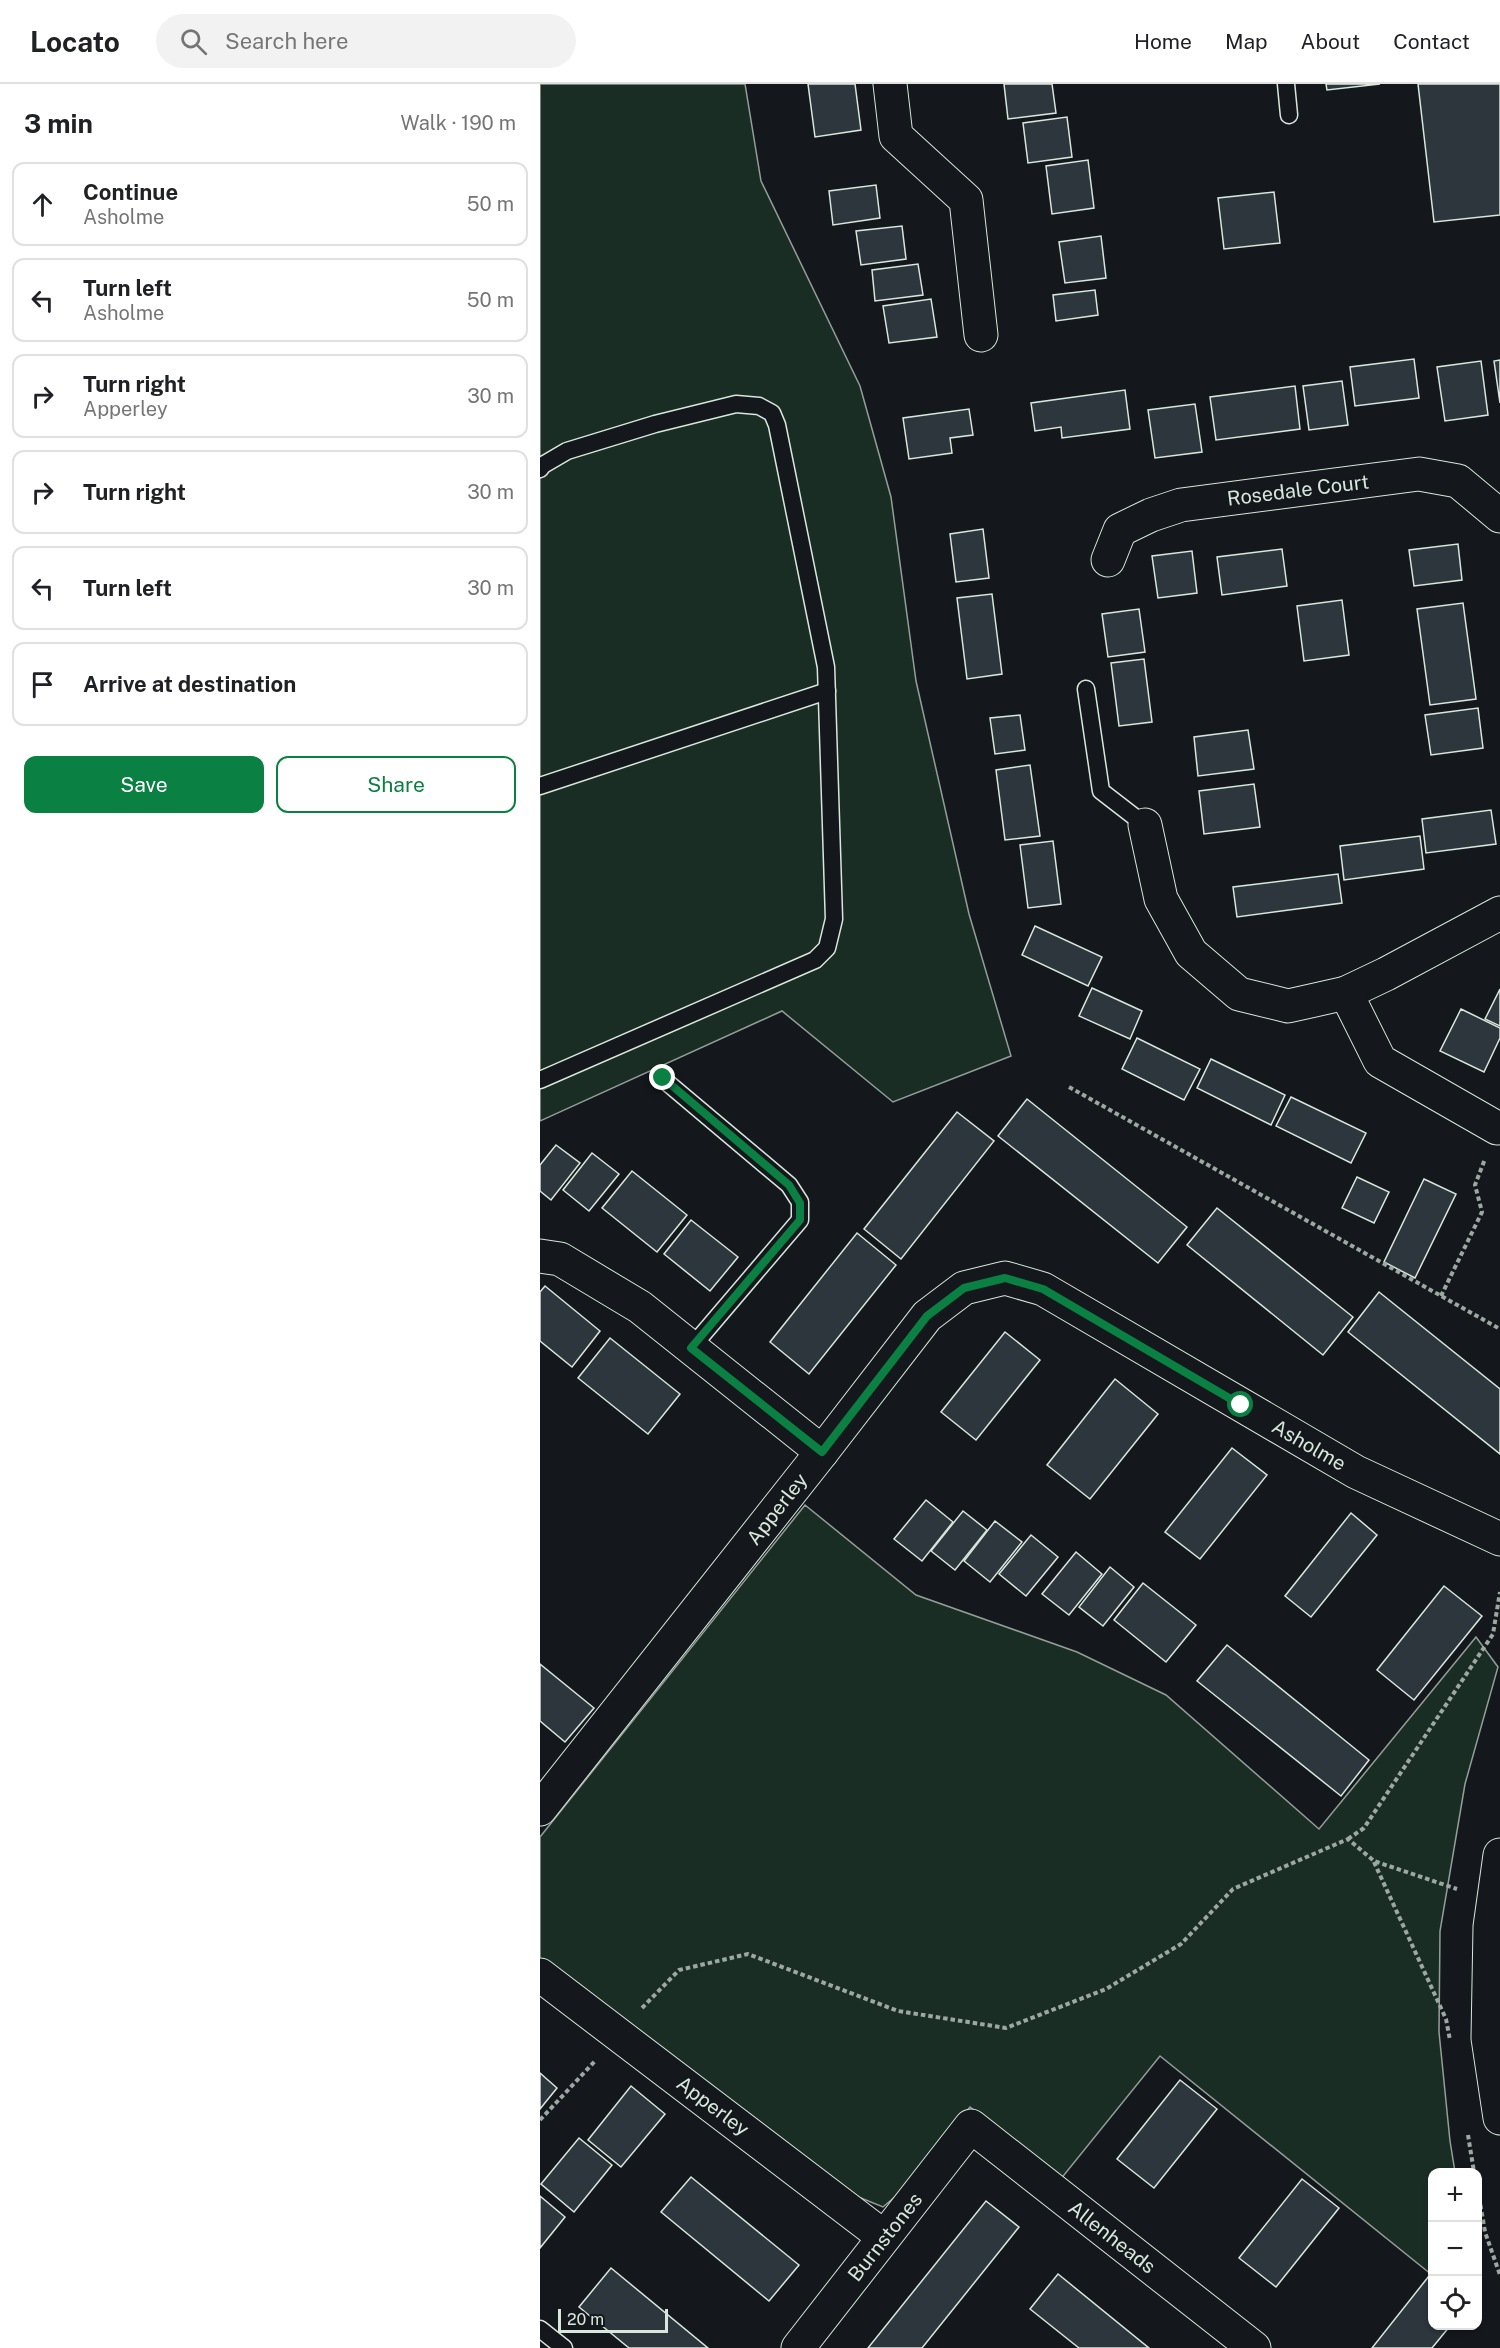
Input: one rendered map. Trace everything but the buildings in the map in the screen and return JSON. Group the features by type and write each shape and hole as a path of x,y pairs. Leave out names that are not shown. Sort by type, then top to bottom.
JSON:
{"street":[{"path":"890,84 896,136 966,200 981,335"},
{"name":"Rosedale Court","path":"1108,560 1120,530 1151,515 1180,505 1419,474 1458,481 1495,504"},
{"path":"1145,825 1161,898 1191,953 1239,994 1288,1006 1346,993 1500,914"},
{"path":"1346,993 1380,1061 1497,1128"},
{"path":"540,1256 560,1258 640,1307 822,1452"},
{"name":"Asholme","path":"822,1452 927,1316 964,1288 1005,1278 1043,1289 1356,1472 1500,1539"},
{"name":"Apperley","path":"540,1809 822,1452"},
{"path":"1500,1855 1490,1927 1488,2038 1500,2118"},
{"name":"Apperley","path":"540,1975 884,2237"},
{"name":"Burnstones","path":"798,2348 971,2126"},
{"name":"Allenheads","path":"971,2126 1254,2348"}],"lane":[{"path":"1286,84 1289,115"},
{"path":"540,469 567,451 678,418 736,404 759,406 772,413 777,425 826,667 834,919 827,948 815,960 540,1080"},
{"path":"1086,689 1101,791 1145,825"},
{"path":"540,786 827,691"},
{"path":"663,1078 789,1185 800,1203 800,1220 691,1348"},
{"path":"540,2329 564,2348"}],"path":[{"path":"1069,1087 1500,1329"},
{"path":"1441,1296 1482,1212 1475,1185 1497,1128"},
{"path":"540,2120 584,2074 618,2033 679,1970 748,1954 898,2010 1006,2028 1106,1989 1181,1944 1233,1889 1348,1839 1364,1828 1493,1634 1500,1592"},
{"path":"1348,1839 1374,1862 1457,1889"},
{"path":"1374,1862 1446,2019 1451,2043"},
{"path":"1466,2125 1473,2168"},
{"path":"1482,2214 1485,2232 1500,2275"}],"green space":[{"path":"540,84 745,84 761,181 860,386 891,497 916,681 969,914 1011,1056 893,1102 782,1011 540,1121"},
{"path":"805,1505 916,1595 1077,1652 1166,1695 1319,1829 1476,1637 1498,1667 1465,1784 1440,1931 1439,2032 1454,2168 1428,2168 1428,2272 1160,2056 1060,2180 970,2107 897,2195 883,2207 851,2194 540,1959 540,1837"}],"route":[{"path":"663,1078 789,1185 797,1194 801,1210 800,1220 691,1348 822,1452 927,1316 964,1288 1005,1278 1043,1289 1241,1405"}]}
